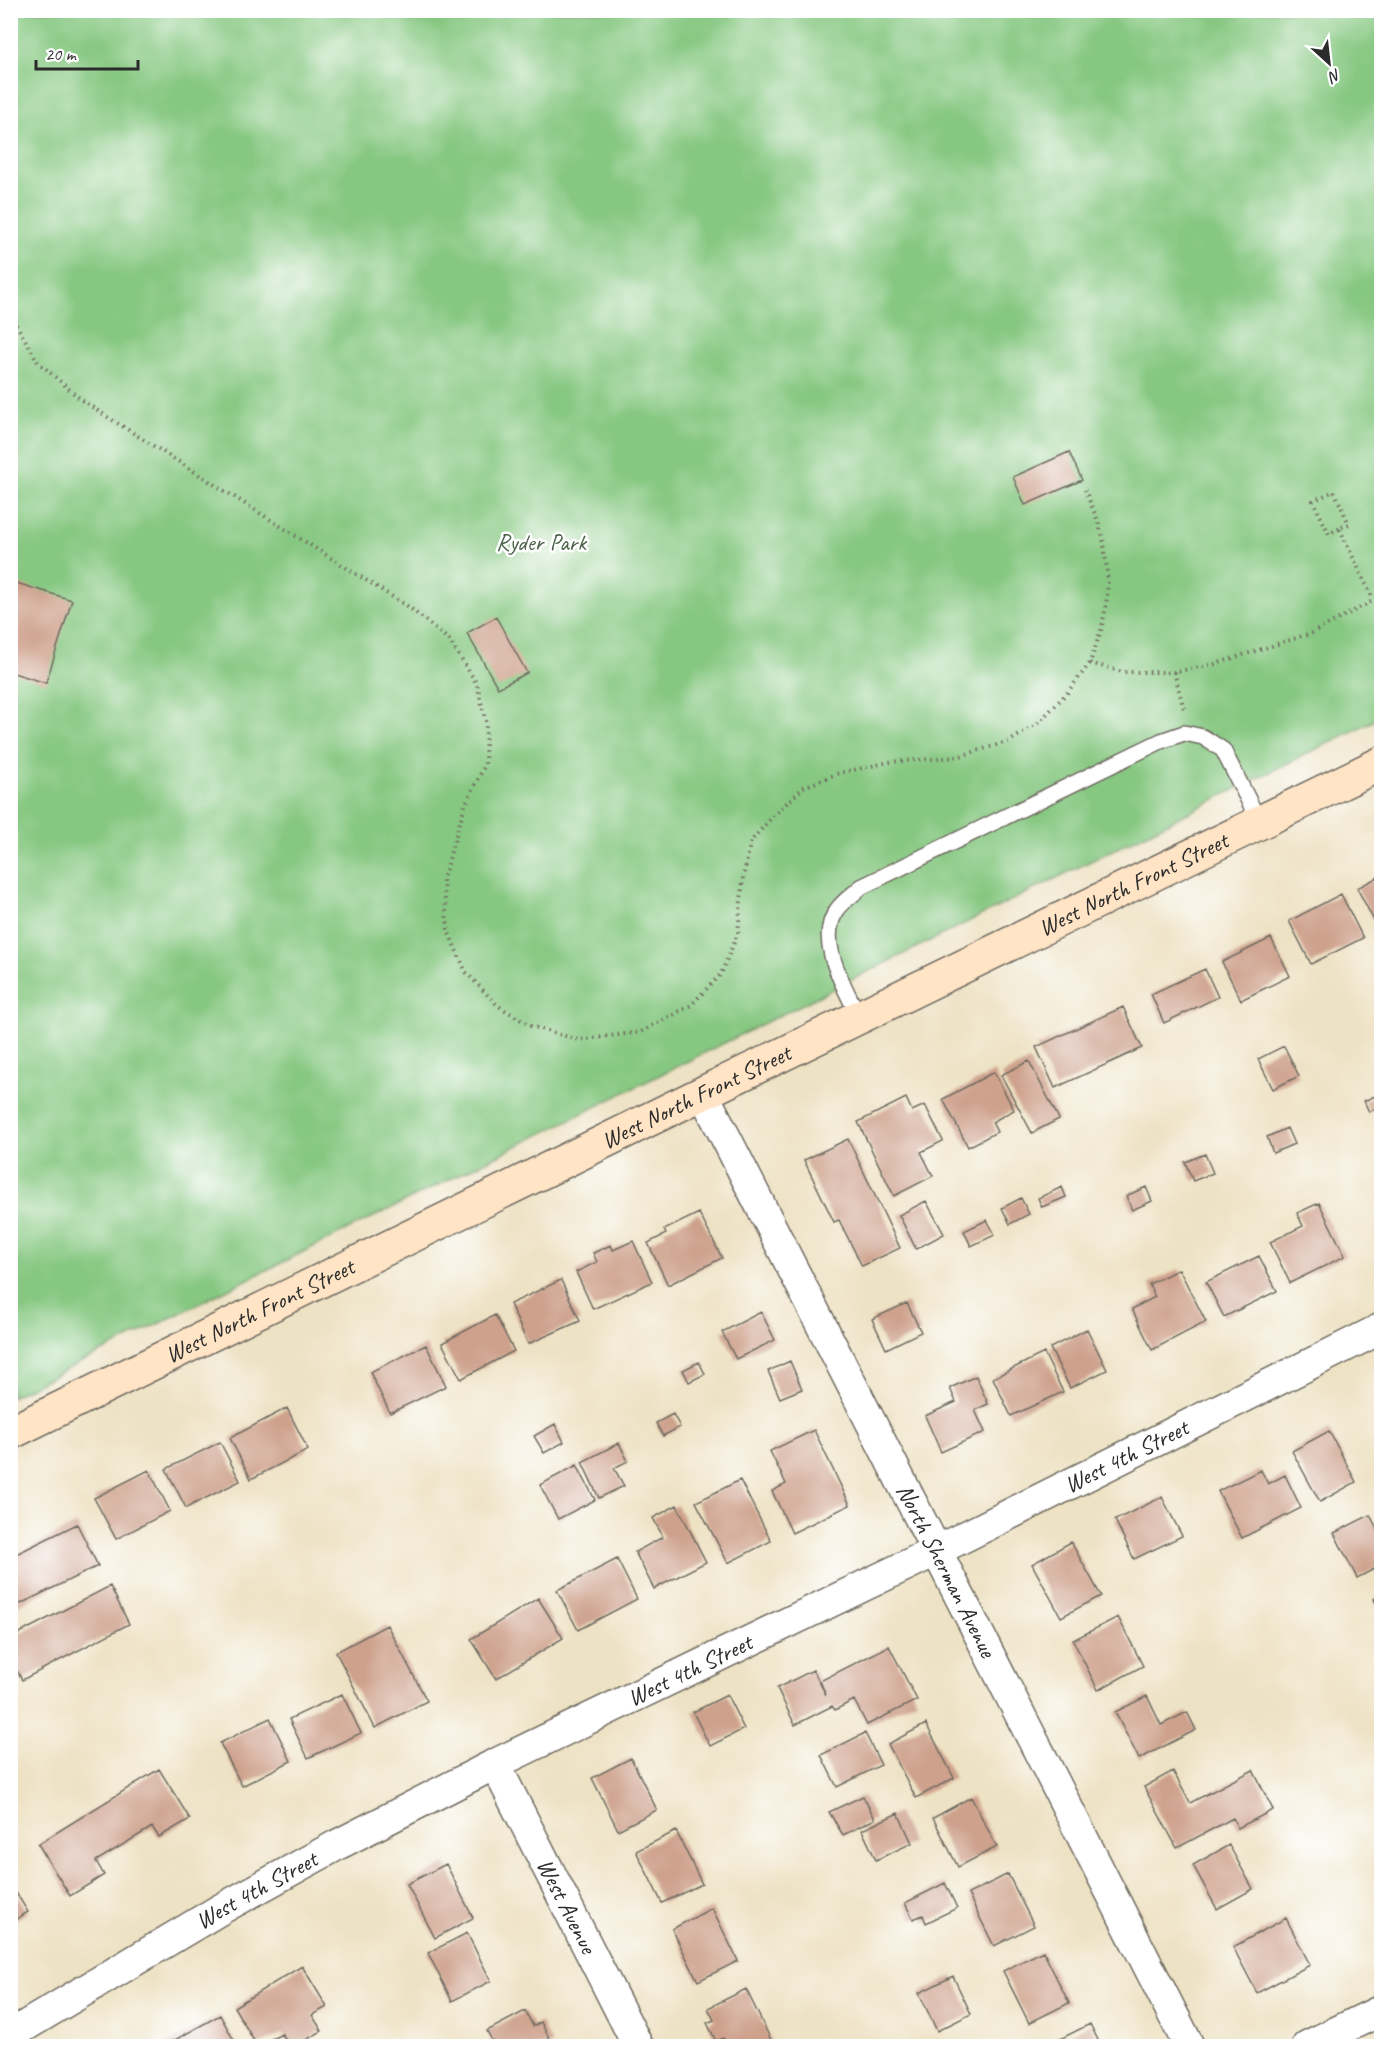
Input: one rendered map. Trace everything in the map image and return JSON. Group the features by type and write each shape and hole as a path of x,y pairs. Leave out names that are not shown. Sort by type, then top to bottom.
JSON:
{"street":[{"name":"West North Front Street","path":"10,1433 1382,763"},
{"name":"North Sherman Avenue","path":"703,1093 1189,2046"},
{"name":"West 4th Street","path":"10,2035 221,1909 337,1845 495,1764 936,1551 1382,1328"},
{"name":"West Avenue","path":"495,1764 638,2046"},
{"path":"1307,2046 1382,2010"}],"lane":[{"path":"859,1017 833,962 828,932 837,910 861,887 1161,741 1184,733 1203,737 1223,750 1260,823"}],"path":[{"path":"10,314 38,362 84,402 410,608 449,640 477,684 486,722 485,765 465,805 443,879 448,932 466,972 497,1005 531,1026 579,1040 641,1032 691,1005 721,974 738,933 743,878 751,841 804,787 839,773 890,762 957,757 1010,741 1038,723 1067,693 1090,663 1106,608 1108,581 1104,544 1086,490"},
{"path":"1334,491 1349,524 1339,528 1329,534 1313,501 1334,491"},
{"path":"1339,528 1374,599"},
{"path":"1090,663 1123,672 1174,672 1244,656 1312,633 1382,596"},
{"path":"1174,672 1185,713 1184,733"}],"green space":[{"name":"Ryder Park","path":"11,11 1381,11 1381,717 11,1397"}],"building":[{"path":"1069,452 1082,480 1025,505 1013,477"},
{"path":"10,581 72,600 46,683 10,672"},
{"path":"496,617 527,673 498,688 467,633"},
{"path":"1382,875 1382,936 1357,888"},
{"path":"1341,894 1363,938 1311,964 1289,921"},
{"path":"1271,938 1290,976 1241,1000 1222,962"},
{"path":"1205,969 1218,997 1164,1023 1151,994"},
{"path":"1123,1007 1142,1048 1055,1088 1036,1047"},
{"path":"1284,1046 1299,1076 1273,1089 1258,1059"},
{"path":"1029,1061 1059,1119 1032,1133 1001,1075"},
{"path":"994,1072 1014,1110 992,1122 997,1132 968,1147 943,1099"},
{"path":"1382,1093 1382,1105 1369,1112 1364,1101"},
{"path":"906,1098 912,1111 925,1105 943,1141 921,1152 933,1176 894,1196 858,1122"},
{"path":"1287,1128 1294,1144 1273,1153 1267,1137"},
{"path":"848,1139 900,1248 862,1266 839,1220 834,1222 804,1160"},
{"path":"1205,1154 1213,1173 1193,1181 1185,1162"},
{"path":"1062,1187 1066,1197 1042,1207 1038,1198"},
{"path":"1146,1187 1152,1201 1132,1210 1126,1196"},
{"path":"1021,1198 1029,1214 1010,1224 1002,1208"},
{"path":"926,1201 944,1234 916,1249 899,1215"},
{"path":"1319,1203 1345,1256 1290,1283 1270,1242 1303,1226 1297,1213"},
{"path":"699,1213 722,1258 668,1285 648,1243 666,1234 664,1230"},
{"path":"987,1220 995,1235 971,1246 964,1231"},
{"path":"633,1241 652,1282 593,1309 576,1272 597,1262 593,1253 611,1245 613,1250"},
{"path":"1259,1256 1277,1291 1224,1317 1206,1282"},
{"path":"1179,1269 1206,1322 1152,1350 1132,1309 1155,1297 1149,1284"},
{"path":"561,1280 580,1321 528,1344 510,1304"},
{"path":"907,1303 921,1332 886,1349 872,1319"},
{"path":"761,1312 775,1340 736,1359 722,1332"},
{"path":"495,1315 514,1351 461,1379 442,1343"},
{"path":"1087,1329 1107,1370 1070,1388 1050,1348"},
{"path":"426,1345 446,1386 390,1413 370,1372"},
{"path":"1044,1353 1063,1392 1011,1416 993,1378"},
{"path":"790,1361 802,1389 780,1398 768,1371"},
{"path":"699,1362 705,1374 689,1382 683,1370"},
{"path":"976,1376 988,1404 975,1410 985,1432 941,1452 925,1416 956,1402 950,1388"},
{"path":"287,1408 308,1450 251,1479 230,1438"},
{"path":"673,1414 680,1427 663,1436 656,1423"},
{"path":"555,1424 564,1442 544,1453 534,1436"},
{"path":"814,1430 850,1505 792,1533 772,1491 786,1484 770,1451"},
{"path":"1329,1431 1356,1482 1320,1502 1292,1451"},
{"path":"220,1442 240,1481 186,1508 166,1469"},
{"path":"619,1443 628,1461 614,1468 624,1486 599,1498 582,1462"},
{"path":"577,1465 595,1500 558,1519 540,1485"},
{"path":"149,1470 170,1511 116,1539 94,1498"},
{"path":"1261,1470 1268,1484 1285,1475 1301,1508 1242,1538 1218,1491"},
{"path":"740,1480 771,1541 728,1563 696,1502"},
{"path":"1162,1497 1182,1536 1134,1559 1115,1520"},
{"path":"677,1505 706,1562 654,1589 635,1552 663,1537 653,1518"},
{"path":"1370,1515 1382,1538 1382,1565 1357,1578 1334,1533"},
{"path":"77,1524 98,1566 10,1609 10,1557"},
{"path":"1071,1542 1101,1596 1061,1617 1032,1564"},
{"path":"617,1559 637,1599 578,1630 557,1590"},
{"path":"110,1586 129,1624 22,1680 10,1657 10,1638"},
{"path":"1382,1595 1382,1615 1374,1599"},
{"path":"538,1598 563,1638 496,1679 471,1639"},
{"path":"1118,1617 1143,1666 1098,1690 1073,1640"},
{"path":"387,1625 427,1701 375,1728 336,1652"},
{"path":"889,1646 917,1700 867,1725 854,1700 835,1710 832,1706 795,1725 777,1688 813,1670 826,1695 820,1681"},
{"path":"342,1694 361,1733 308,1758 289,1719"},
{"path":"727,1695 744,1729 710,1746 693,1712"},
{"path":"1147,1696 1161,1725 1187,1712 1196,1730 1139,1759 1115,1712"},
{"path":"270,1718 291,1761 242,1786 220,1743"},
{"path":"926,1724 954,1778 916,1798 888,1744"},
{"path":"865,1733 881,1765 837,1787 821,1755"},
{"path":"631,1758 657,1810 618,1830 592,1778"},
{"path":"159,1769 190,1819 159,1837 152,1827 96,1861 104,1875 70,1896 38,1844"},
{"path":"1253,1770 1273,1810 1238,1828 1233,1818 1177,1848 1144,1787 1173,1771 1190,1803"},
{"path":"863,1796 875,1819 843,1835 829,1812"},
{"path":"971,1797 997,1847 958,1867 933,1818"},
{"path":"898,1813 912,1843 876,1860 862,1830"},
{"path":"676,1831 702,1884 662,1903 636,1851"},
{"path":"1229,1845 1253,1889 1217,1909 1193,1865"},
{"path":"446,1864 473,1918 435,1938 407,1884"},
{"path":"1008,1874 1034,1926 994,1946 968,1894"},
{"path":"10,1883 28,1912 10,1923"},
{"path":"945,1883 957,1908 926,1923 923,1915 913,1919 905,1903"},
{"path":"712,1908 738,1961 698,1981 672,1929"},
{"path":"1286,1918 1310,1965 1257,1993 1233,1947"},
{"path":"467,1933 491,1981 452,2001 428,1953"},
{"path":"1043,1951 1069,2003 1029,2023 1003,1971"},
{"path":"302,1966 327,2007 312,2015 322,2031 295,2046 290,2046 282,2034 257,2046 234,2007"},
{"path":"953,1976 971,2014 937,2031 919,1993"},
{"path":"746,1989 771,2040 757,2046 727,2046 723,2038 716,2041 707,2023 714,2020 708,2008"},
{"path":"525,2011 533,2026 541,2022 552,2044 548,2046 495,2046 487,2031"},
{"path":"220,2015 237,2046 164,2046"},
{"path":"1090,2024 1101,2046 1051,2046 1050,2044"}]}
